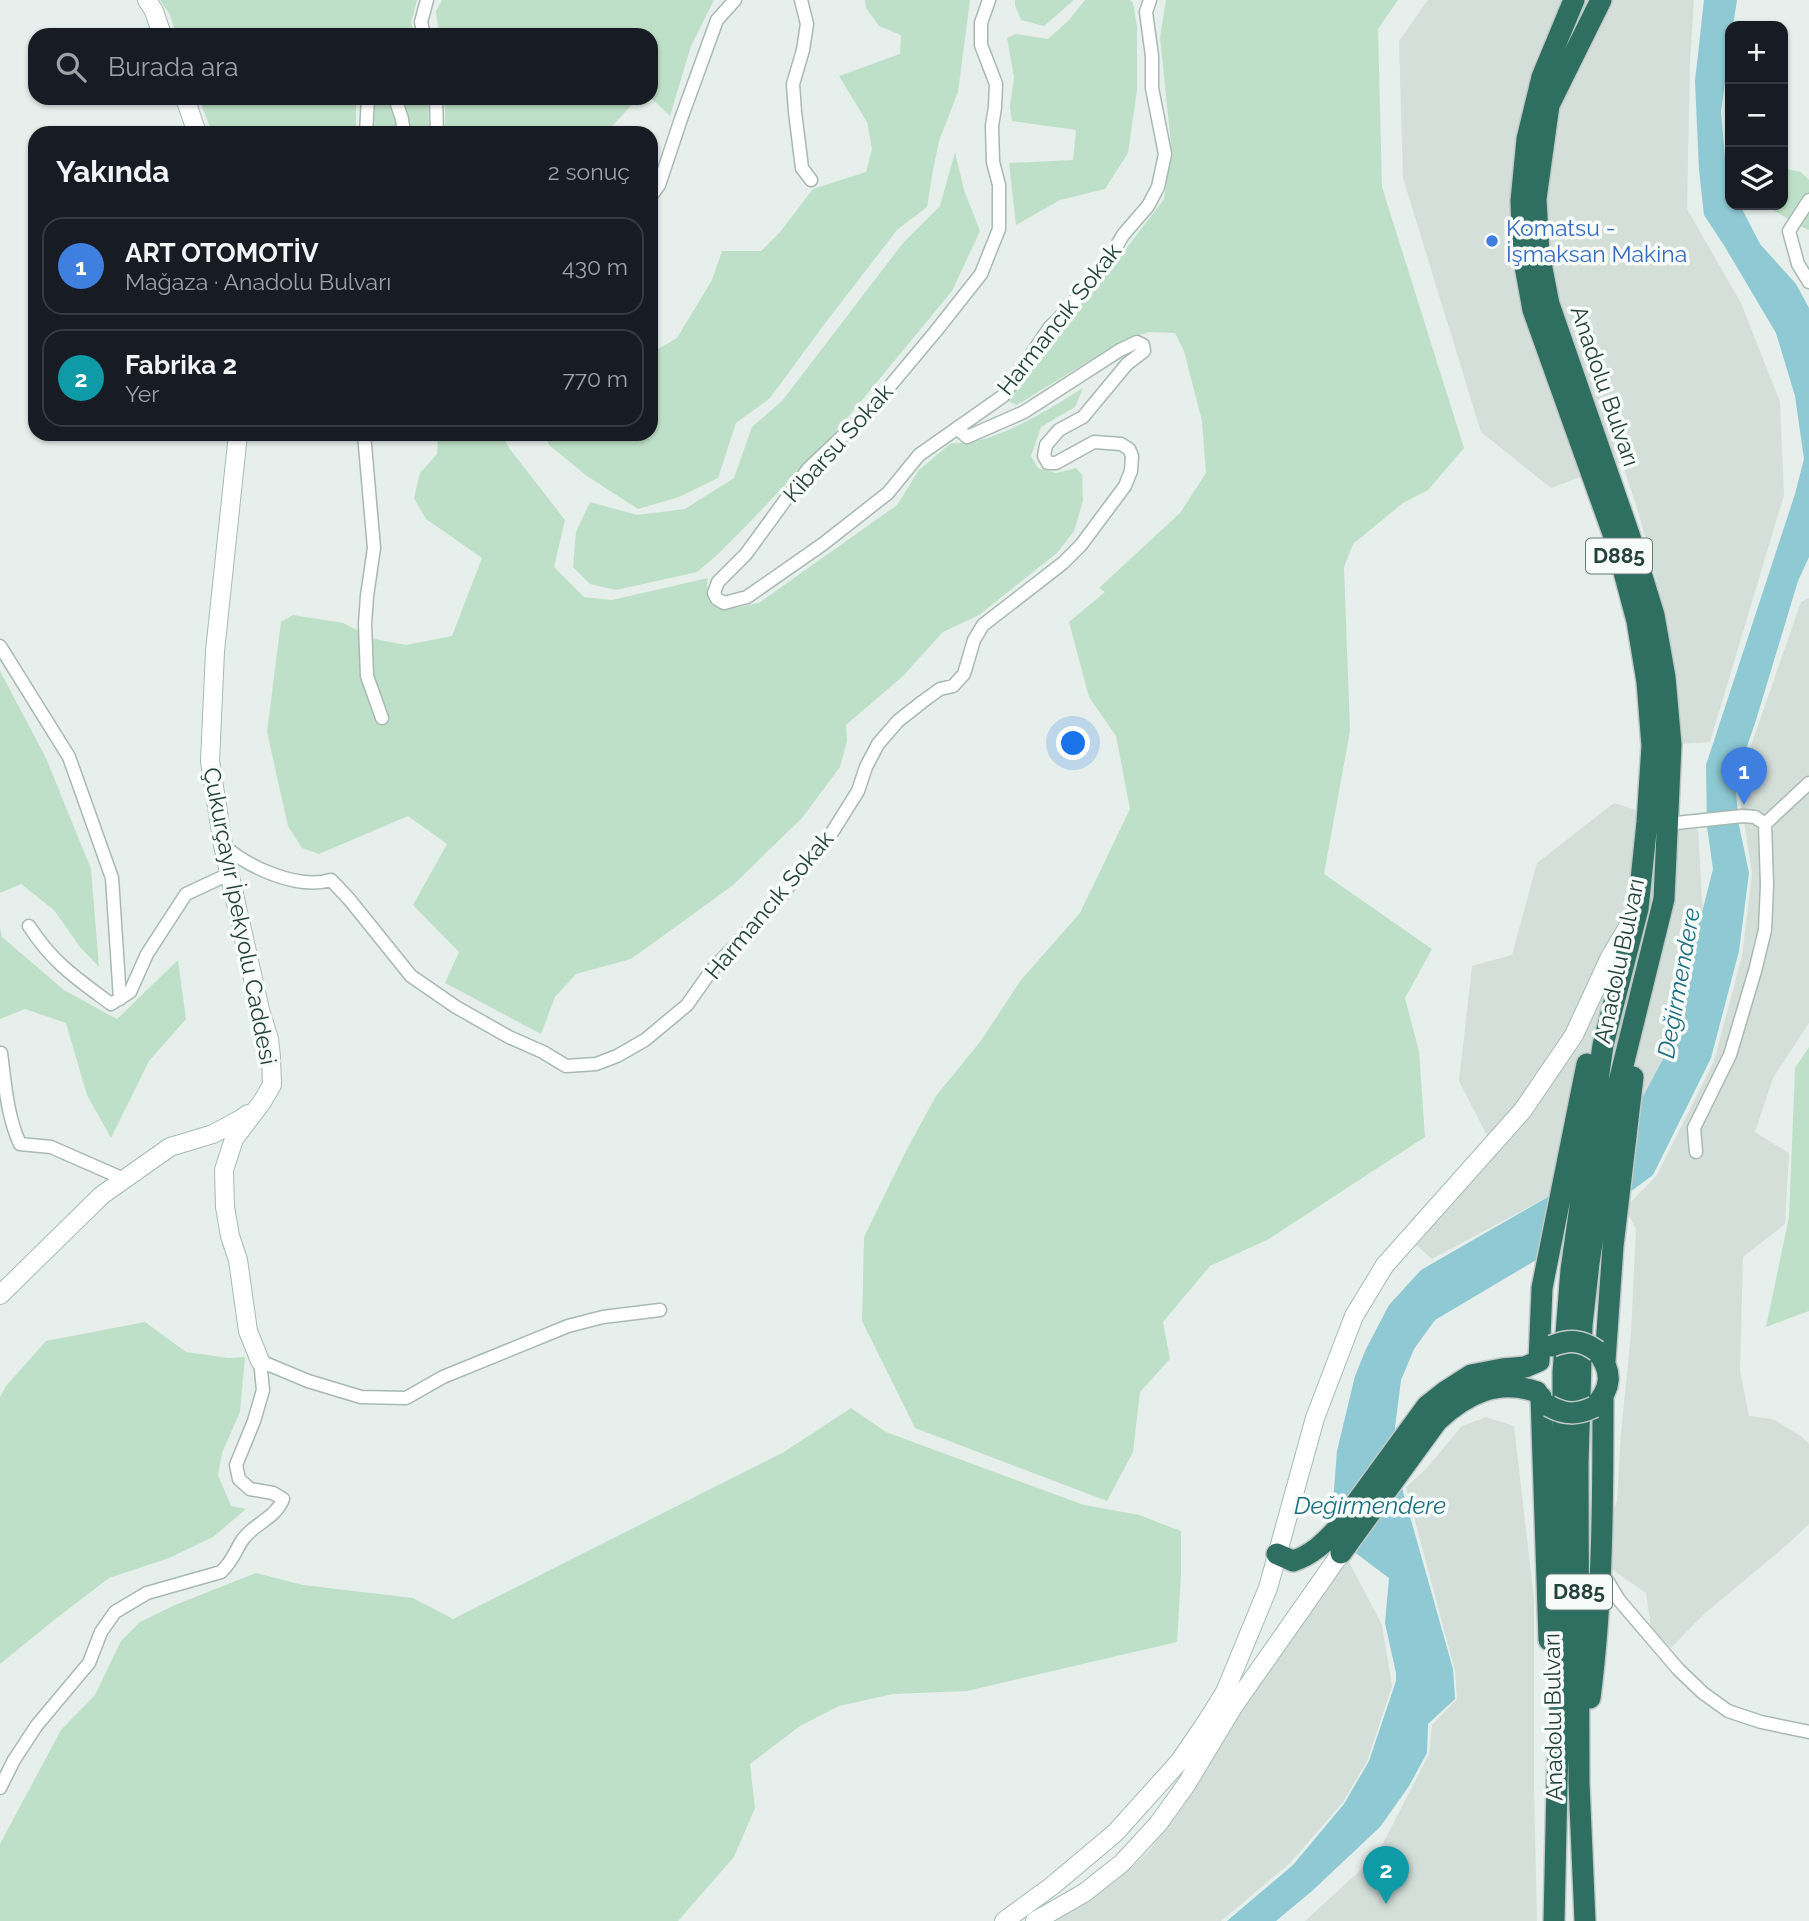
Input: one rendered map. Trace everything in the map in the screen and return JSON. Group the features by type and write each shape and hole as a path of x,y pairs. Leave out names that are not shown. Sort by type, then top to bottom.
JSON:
{"highway":[{"name":"Anadolu Bulvarı","path":"1574,0 1542,77 1527,139 1521,201 1523,255 1533,310 1616,542 1637,621 1647,682 1652,746 1638,909 1604,1045 1590,1126 1580,1267 1583,1325 1578,1464 1579,1783 1585,1921"},
{"name":"Anadolu Bulvarı","path":"1554,1921 1563,1632 1563,1372 1580,1267 1621,1103 1664,899 1671,745 1665,677 1654,615 1630,537 1549,304 1539,253 1536,199 1549,106 1601,0"},
{"path":"1557,1783 1550,1703 1542,1398 1535,1375 1546,1354 1542,1288 1591,1043 1638,909"},
{"path":"1601,1356 1613,1246 1621,1103"},
{"path":"1277,1554 1293,1561 1332,1554 1437,1421 1454,1405 1472,1395 1489,1389 1527,1389 1559,1412 1583,1412 1598,1402 1608,1386 1609,1373 1601,1356 1587,1344 1563,1342 1525,1367 1471,1375 1446,1391 1427,1406 1412,1425 1338,1528 1332,1554"},
{"path":"1579,1783 1596,1637 1603,1503 1598,1402"}],"street":[{"path":"147,0 160,28"},
{"path":"422,28 421,22 427,0"},
{"path":"658,186 717,20 735,0"},
{"path":"801,0 807,24 793,85 802,168 811,180"},
{"name":"Kibarsu Sokak","path":"957,428 919,455 888,493 823,544 747,597 724,603 718,599 714,593 718,582 746,554 808,469 870,410 981,274 999,229 999,185 993,162 992,126 996,84 981,45 981,23 989,0"},
{"name":"Harmancık Sokak","path":"223,845 263,871 298,883 331,880 411,976 456,1007 566,1066 596,1064 617,1056 645,1040 687,1005 711,971 775,903 832,831 858,791 866,766 878,744 898,721 940,688 953,686 964,674 974,640 983,625 1063,564 1104,516 1125,485 1131,471 1132,456 1129,449 1121,444 1094,443 1056,463 1048,463 1044,456 1046,445 1059,430 1083,417 1126,364 1144,351 1143,345 1137,342 1120,350 1024,412 967,437 957,428 1003,396 1051,327 1105,266 1123,235 1148,206 1158,187 1165,154 1152,88 1152,56 1146,12 1150,0"},
{"path":"187,105 195,126"},
{"path":"366,126 368,105"},
{"path":"397,105 403,126"},
{"path":"436,105 437,126"},
{"path":"1809,200 1789,231 1798,264 1809,282"},
{"name":"Çukurçayır İpekyolu Caddesi","path":"237,441 215,651 210,761 229,874 269,1039 272,1085 262,1102"},
{"path":"365,441 374,548 365,624 367,676 382,718"},
{"path":"0,646 69,757 111,878 120,999"},
{"path":"1696,1152 1694,1128 1730,1055 1765,930 1768,885 1765,824 1809,783"},
{"path":"1666,824 1743,816 1755,817 1765,824"},
{"path":"29,926 42,946 65,971 111,1004 130,992 147,954 186,894 229,874"},
{"name":"Anadolu Bulvarı","path":"1004,1921 1052,1886 1115,1833 1179,1762 1207,1721 1224,1692 1268,1588 1315,1418 1354,1316 1385,1265 1523,1110 1574,1035 1610,957 1638,909"},
{"path":"1,1053 11,1119 20,1144 51,1147 124,1179"},
{"path":"0,1295 102,1195 170,1147 212,1134 242,1119 262,1102"},
{"path":"0,1788 14,1760 37,1725 89,1663 101,1632 115,1612 147,1593 221,1572 230,1564 243,1540 279,1509 284,1499 273,1493 250,1489 239,1479 236,1465 263,1390 260,1361 248,1331 238,1261 230,1236 225,1207 224,1170 234,1139 262,1102"},
{"path":"260,1361 308,1381 361,1397 406,1398 443,1377 568,1326 603,1317 660,1310"},
{"path":"1603,1503 1604,1575 1619,1600 1678,1669 1703,1693 1728,1711 1761,1722 1809,1732"},
{"path":"1035,1921 1084,1893 1122,1863 1158,1824 1186,1785 1332,1554"}],"shaded area":[{"path":"1428,0 1694,0 1687,209 1741,303 1780,402 1784,495 1710,742 1680,744 1667,621 1639,514 1622,462 1551,488 1481,432 1403,178 1399,41"},
{"path":"1809,598 1809,1023 1773,1078 1755,1132 1789,1153 1785,1224 1743,1257 1740,1371 1749,1416 1773,1419 1809,1444 1809,1524 1704,1614 1671,1648 1651,1627 1646,1593 1610,1568 1610,1519 1617,1501 1631,1334 1636,1229 1625,1208 1657,1175 1714,1061 1742,956 1752,873 1738,783 1801,602"},
{"path":"1614,803 1698,830 1703,914 1671,1044 1625,1130 1553,1194 1432,1259 1415,1244 1496,1153 1459,1081 1472,966 1512,955 1537,863"},
{"path":"1486,1417 1514,1426 1534,1599 1537,1921 1305,1921 1377,1855 1429,1754 1432,1725 1457,1699 1455,1671 1406,1487 1426,1469 1462,1426"},
{"path":"1348,1560 1382,1625 1392,1686 1367,1761 1343,1802 1290,1863 1221,1921 1053,1921 1082,1906 1128,1871 1149,1851 1184,1805 1245,1705 1329,1583"}],"green space":[{"path":"160,0 417,0 411,23 413,28 174,28 170,15"},
{"path":"442,0 714,0 691,46 670,116 658,105 658,28 438,28 436,11"},
{"path":"865,0 970,0 958,92 939,141 927,207 897,230 770,398 736,423 718,478 679,497 638,509 587,476 549,445 548,441 658,441 658,349 677,338 712,280 722,251 761,251 780,232 813,189 866,172 872,149 867,122 839,76 900,54 901,35 879,26 866,8"},
{"path":"1015,0 1074,0 1044,26 1021,20"},
{"path":"1085,0 1130,0 1133,3 1137,26 1137,90 1128,153 1105,189 1060,200 1016,225 1009,163 1073,160 1076,130 1012,121 1010,107 1014,77 1007,38 1016,34 1048,39 1069,20"},
{"path":"1166,0 1398,0 1378,29 1382,187 1464,448 1428,490 1403,503 1353,544 1344,567 1350,731 1324,874 1432,949 1405,998 1419,1051 1425,1137 1269,1239 1210,1266 1163,1322 1170,1359 1140,1392 1133,1452 1107,1501 915,1428 862,1321 864,1237 936,1096 980,1042 1021,980 1080,913 1130,809 1116,736 1089,697 1069,622 1105,592 1099,588 1180,513 1206,473 1202,421 1184,351 1175,333 1149,332 1123,340 1017,405 1006,400 1057,331 1094,291 1164,199 1171,145 1160,37"},
{"path":"202,105 357,105 356,126 209,126"},
{"path":"375,105 391,105 397,126 372,126"},
{"path":"405,105 428,105 429,126 410,126"},
{"path":"445,105 632,105 612,126 445,126"},
{"path":"955,152 964,190 980,231 952,291 839,428 748,524 697,572 616,590 590,584 573,567 576,532 590,502 637,515 685,509 734,478 752,427 782,401 903,243 940,206"},
{"path":"1788,169 1801,172 1809,180 1809,230 1773,210 1788,210"},
{"path":"1083,388 1075,407 1041,427 1031,456 1038,468 1056,473 1076,468 1082,475 1083,501 1074,531 1057,553 979,615 943,632 902,677 846,725 847,741 840,767 802,818 732,886 631,959 576,974 555,997 541,1034 445,983 459,952 413,905 447,844 408,816 319,854 302,848 288,826 267,732 281,622 293,615 343,623 375,639 406,645 452,636 482,558 426,519 414,498 420,473 437,454 438,441 506,441 565,520 554,567 584,597 612,600 708,578 710,602 734,608 759,603 897,505 919,470 951,443 984,439 1036,416"},
{"path":"0,671 46,758 91,869 99,967 80,947 54,910 21,884 0,893"},
{"path":"0,928 2,937 64,990 117,1019 178,960 186,1019 149,1061 111,1138 87,1095 66,1023 25,1009 0,1019"},
{"path":"1809,1047 1809,1311 1766,1327 1789,1217 1795,1068"},
{"path":"145,1322 186,1352 228,1358 245,1357 240,1412 222,1453 218,1475 231,1506 246,1509 213,1537 169,1558 109,1578 0,1664 0,1397 6,1386 46,1341"},
{"path":"851,1408 886,1432 1084,1505 1139,1515 1181,1531 1177,1642 967,1691 893,1694 839,1706 800,1726 750,1764 755,1808 734,1857 678,1921 0,1921 0,1844 61,1730 95,1695 121,1641 140,1622 256,1573 303,1585 413,1598 453,1619 784,1452"}],"water":[{"name":"Değirmendere","path":"1704,0 1737,0 1734,21 1725,21 1725,83 1721,112 1725,158 1725,210 1743,210 1760,244 1796,284 1809,308 1809,557 1798,581 1735,782 1739,825 1749,873 1739,951 1711,1058 1653,1175 1548,1253 1435,1320 1414,1349 1401,1380 1395,1427 1402,1488 1453,1669 1455,1699 1428,1724 1427,1753 1409,1786 1380,1827 1276,1921 1227,1921 1293,1865 1344,1804 1369,1761 1396,1681 1385,1623 1389,1578 1353,1551 1332,1515 1337,1451 1355,1376 1366,1349 1389,1305 1421,1270 1553,1194 1625,1130 1671,1044 1713,869 1707,827 1706,765 1795,494 1804,459 1795,396 1776,333 1704,215 1695,81"}],"place":[{"name":"Komatsu - İşmaksan Makina","path":"1492,241"},
{"name":"ART OTOMOTİV","path":"1744,805"},
{"name":"Fabrika 2","path":"1386,1904"}]}
